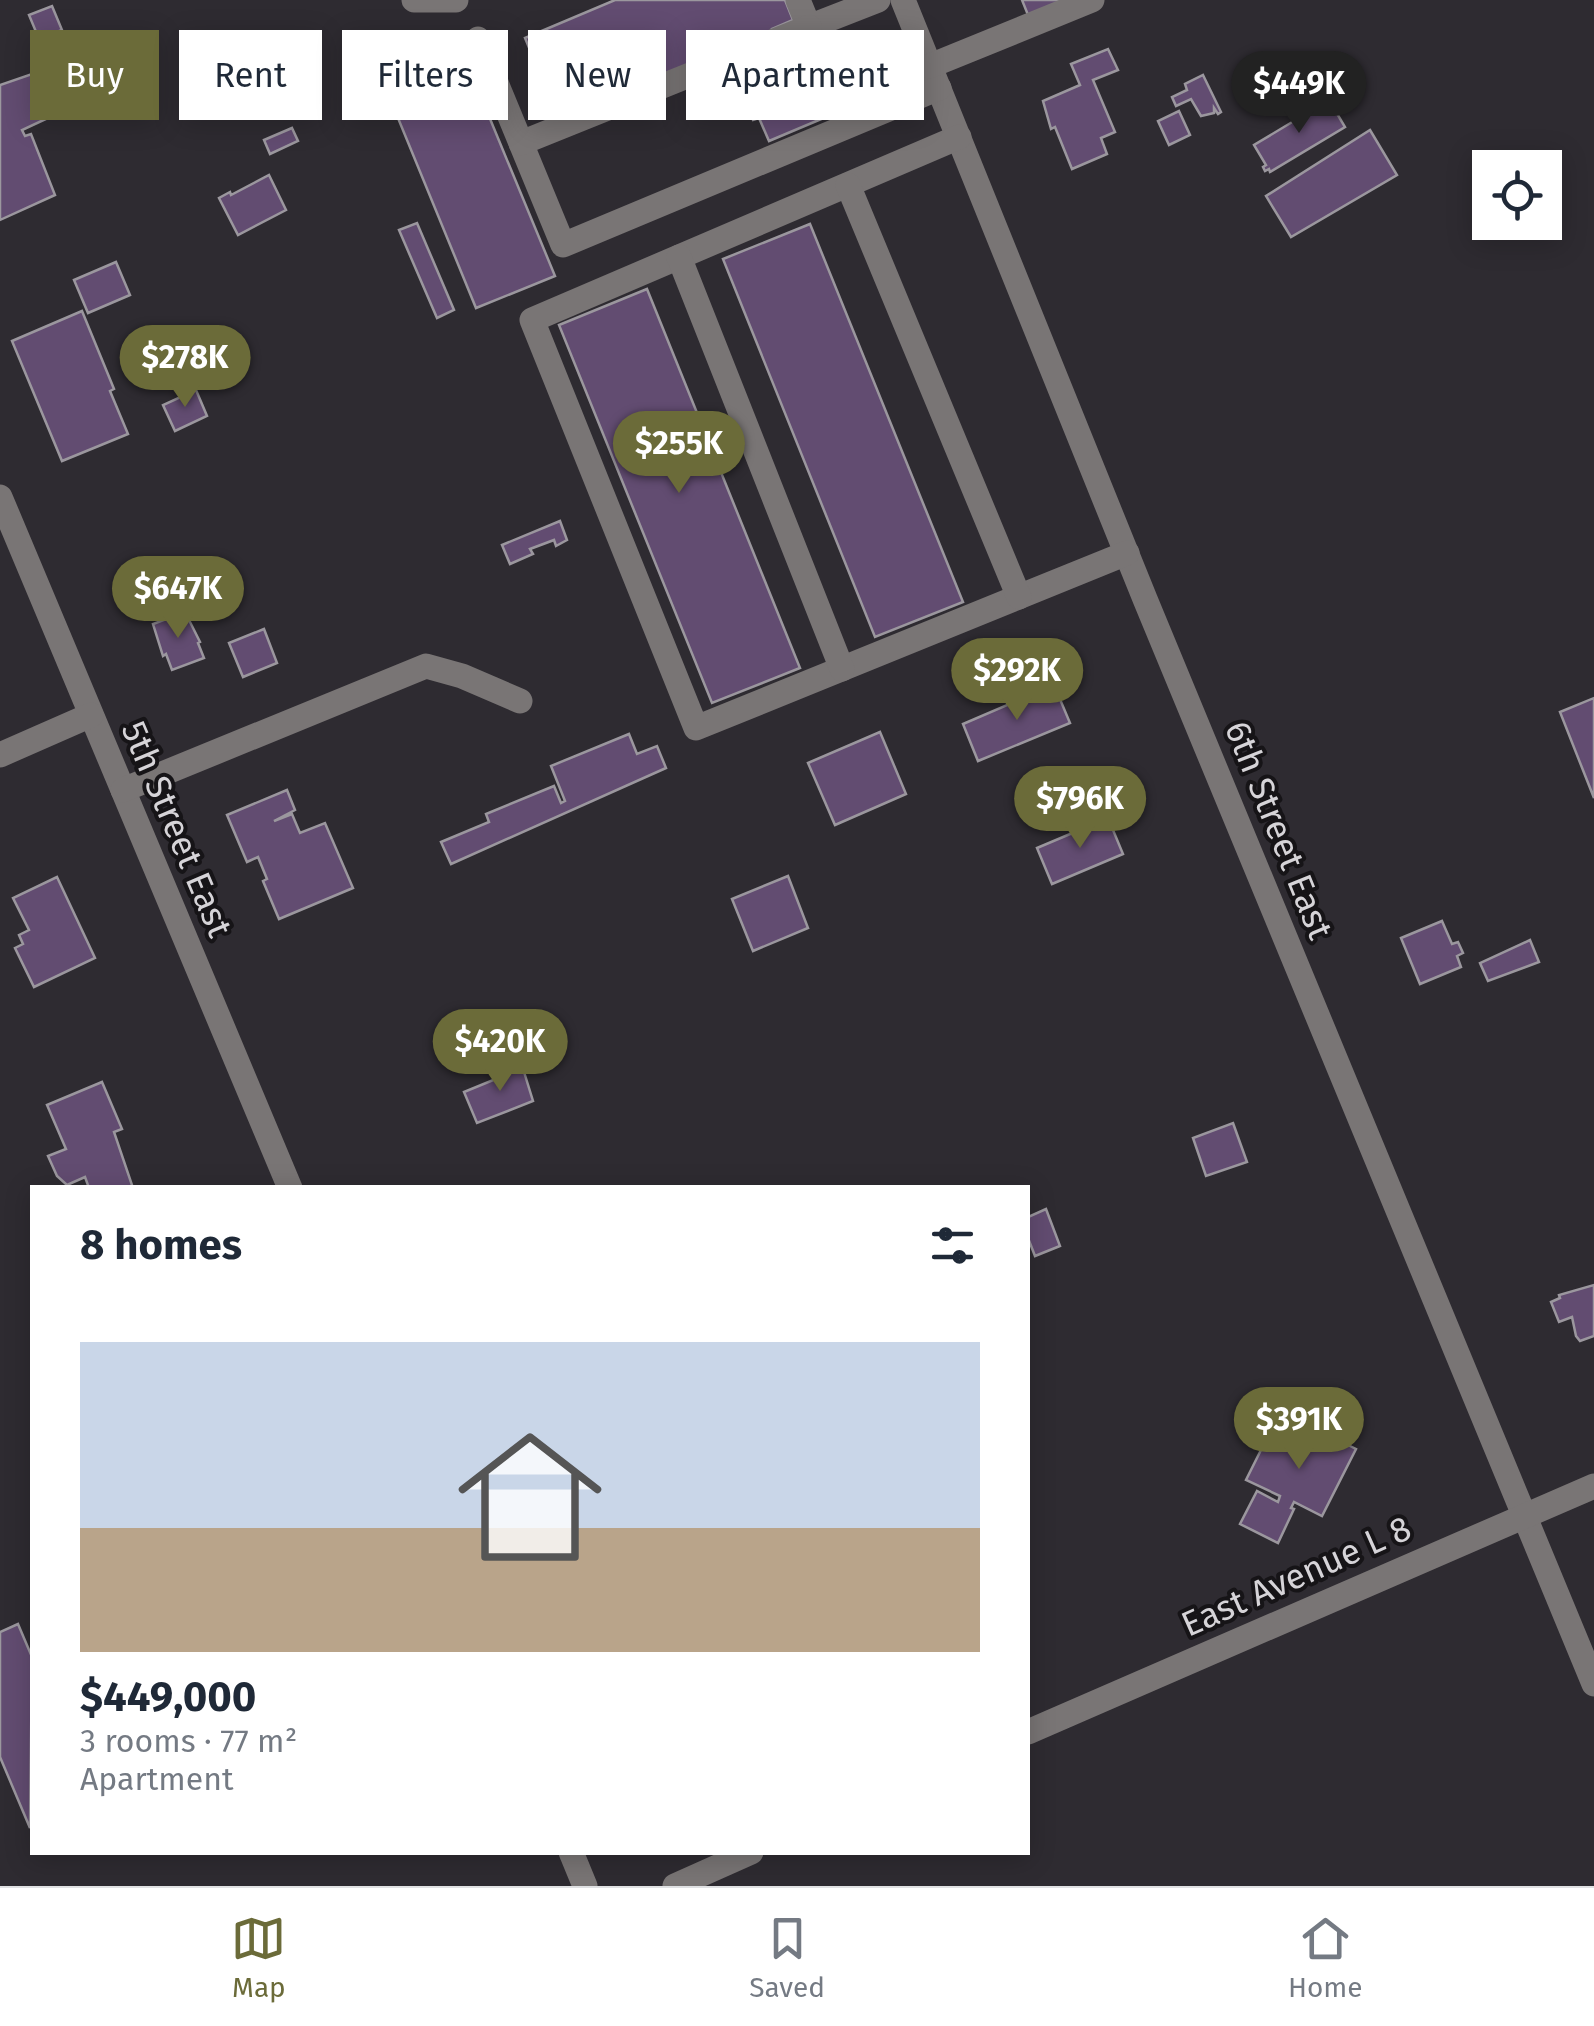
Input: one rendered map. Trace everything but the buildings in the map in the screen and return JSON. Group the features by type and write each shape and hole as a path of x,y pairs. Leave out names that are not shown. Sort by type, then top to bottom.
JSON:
{"street":[{"path":"414,0 456,0"},
{"path":"798,0 809,26"},
{"path":"521,143 878,0"},
{"name":"6th Street East","path":"903,0 1594,1684"},
{"path":"508,111 563,246 934,77 1092,0"},
{"path":"959,137 532,320 696,728 1127,553"},
{"path":"848,184 1019,597"},
{"path":"680,257 842,669"},
{"name":"5th Street East","path":"3,511 289,1185"},
{"path":"123,790 426,666 462,676 520,701"},
{"path":"0,755 91,715"},
{"name":"East Avenue L 8","path":"1030,1731 1594,1486"},
{"path":"571,1855 585,1886"},
{"path":"675,1886 744,1855"}]}
